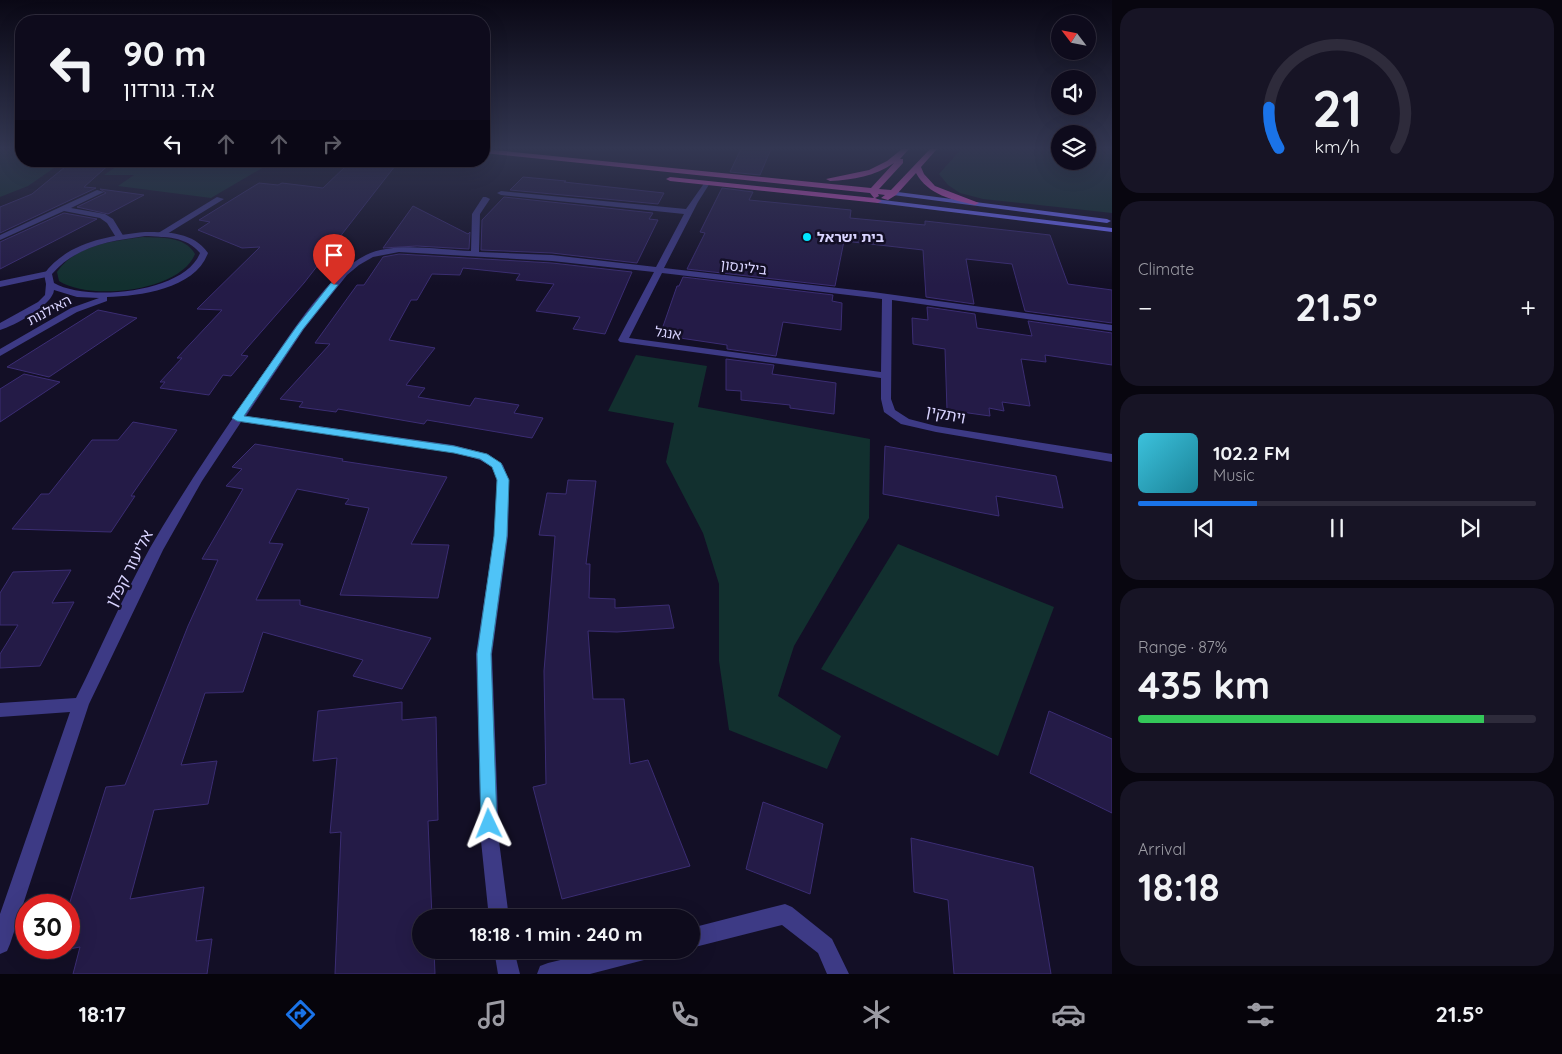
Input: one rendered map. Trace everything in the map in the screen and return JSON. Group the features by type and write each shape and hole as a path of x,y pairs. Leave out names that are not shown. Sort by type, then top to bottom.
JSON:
{"highway":[{"path":"810,194 878,202 891,194"},
{"path":"875,194 878,202"},
{"path":"949,194 975,203"}],"main road":[{"path":"905,194 1112,222"},
{"path":"878,202 1112,230"}],"street":[{"path":"0,238 95,194"},
{"path":"515,194 689,212"},
{"name":"אנגל","path":"700,194 623,340 886,376"},
{"path":"159,234 220,199"},
{"path":"475,253 476,214 486,199"},
{"path":"63,209 102,216 110,221 120,237"},
{"path":"0,284 49,279 62,291 81,295 113,295 142,291 169,283 187,274 200,263 204,253 199,244 187,238 159,234"},
{"name":"האילנות","path":"0,328 40,304 49,296 49,279 56,263 71,252 95,243 120,237 159,234"},
{"name":"בילינסון","path":"371,255 399,250 552,258 887,297 1112,328"},
{"name":"אליעזר קפלן","path":"0,944 81,704 156,550 196,481 300,327 344,274 356,263 371,255"},
{"name":"האילנות","path":"0,353 74,310 113,295"},
{"name":"ויתקין","path":"887,297 886,399 890,412 906,422 936,430 1112,458"},
{"path":"237,418 454,450 484,457 497,465 503,480 500,536 484,654 490,841 498,909"},
{"path":"0,710 81,704"},
{"path":"700,936 785,914 825,946 838,974"},
{"path":"506,959 509,974"},
{"path":"548,974 608,959"}],"green space":[{"path":"184,194 217,194 211,198"},
{"path":"966,194 1112,194 1112,213 983,199"},
{"path":"143,237 179,241 191,248 195,254 186,267 172,277 154,285 112,291 91,291 73,287 59,281 57,272 65,263 84,250 119,240"},
{"path":"636,355 707,366 698,407 870,439 869,518 794,646 778,696 841,736 827,769 729,730 719,661 719,584 703,533 666,462 674,423 608,411"},
{"path":"898,544 1054,607 998,756 821,669"}],"building":[{"path":"31,194 82,194 0,233 0,207"},
{"path":"103,194 144,195 108,214 77,207"},
{"path":"240,194 373,194 304,283 241,355 248,356 231,376 223,375 209,395 160,388 165,382 160,382 182,358 177,358 222,310 197,309 260,247 242,248 198,230 210,222 199,220"},
{"path":"557,194 663,194 658,204"},
{"path":"719,194 752,194 749,200 851,210 850,218 925,225 925,221 1050,235 1068,284 1112,290 1112,323 1025,311 1012,264 966,259 974,304 926,297 923,250 844,241 835,286 687,269 705,233 700,232"},
{"path":"504,197 653,213 649,219 658,220 637,263 552,253 481,250 482,220"},
{"path":"413,206 468,234 470,232 469,249 417,246 383,248"},
{"path":"64,213 97,219 0,269 0,242"},
{"path":"399,254 552,263 632,272 605,334 573,329 580,317 536,311 554,284 516,280 520,274 463,268 460,275 432,274 417,300 411,300 389,340 435,348 406,385 425,388 418,397 470,406 475,398 519,405 514,413 543,418 532,438 427,420 424,424 338,409 336,412 299,407 303,402 280,399 330,344 315,343 357,285 364,285 383,257"},
{"path":"683,277 833,295 832,301 842,303 841,330 783,322 776,356 727,349 727,345 660,335 677,286 679,286"},
{"path":"927,307 975,314 977,328 1032,336 1028,321 1112,333 1112,365 1045,355 1046,362 1021,359 1030,406 1002,402 1004,411 989,408 990,416 947,410 945,349 913,344 912,318 928,320"},
{"path":"98,310 137,318 49,377 7,367"},
{"path":"726,359 774,365 772,374 836,383 834,414 790,408 790,405 741,400 741,391 726,390"},
{"path":"24,374 60,382 0,422 0,389"},
{"path":"133,422 177,430 131,496 135,496 111,532 12,529 41,494 49,494 92,440 118,440"},
{"path":"255,444 343,459 342,461 447,477 411,544 449,545 438,598 340,595 369,508 345,504 349,499 297,489 269,543 283,544 256,600 300,600 300,605 431,638 402,689 353,676 363,660 263,632 243,692 205,693 181,765 217,761 208,804 154,810 130,899 204,887 196,941 212,939 207,974 73,974 77,959 80,959 80,894 72,894 106,787 125,785 188,626 218,560 202,559 243,489 226,486 242,469 232,467"},
{"path":"885,446 1056,476 1063,508 996,496 999,516 883,494"},
{"path":"568,480 596,481 586,564 590,564 589,598 615,599 615,608 669,605 674,628 617,632 588,631 593,699 624,699 630,764 648,760 690,866 562,899 533,787 546,784 544,671 555,536 539,535 547,493 566,494"},
{"path":"71,570 52,603 74,602 40,666 0,668 0,654 18,625 0,625 0,593 13,572"},
{"path":"402,702 402,720 436,717 438,820 428,821 432,909 412,909 412,959 434,959 435,974 335,974 341,832 330,833 337,758 313,761 318,711"},
{"path":"1049,711 1112,739 1112,813 1030,773"},
{"path":"763,802 823,824 810,894 746,869"},
{"path":"911,838 1033,867 1051,974 954,974 948,900 914,892"}],"place":[{"name":"בית ישראל","path":"807,237"}],"route":[{"path":"334,285 300,327 237,418 454,450 484,457 497,465 503,480 500,536 484,654 489,824"}]}
